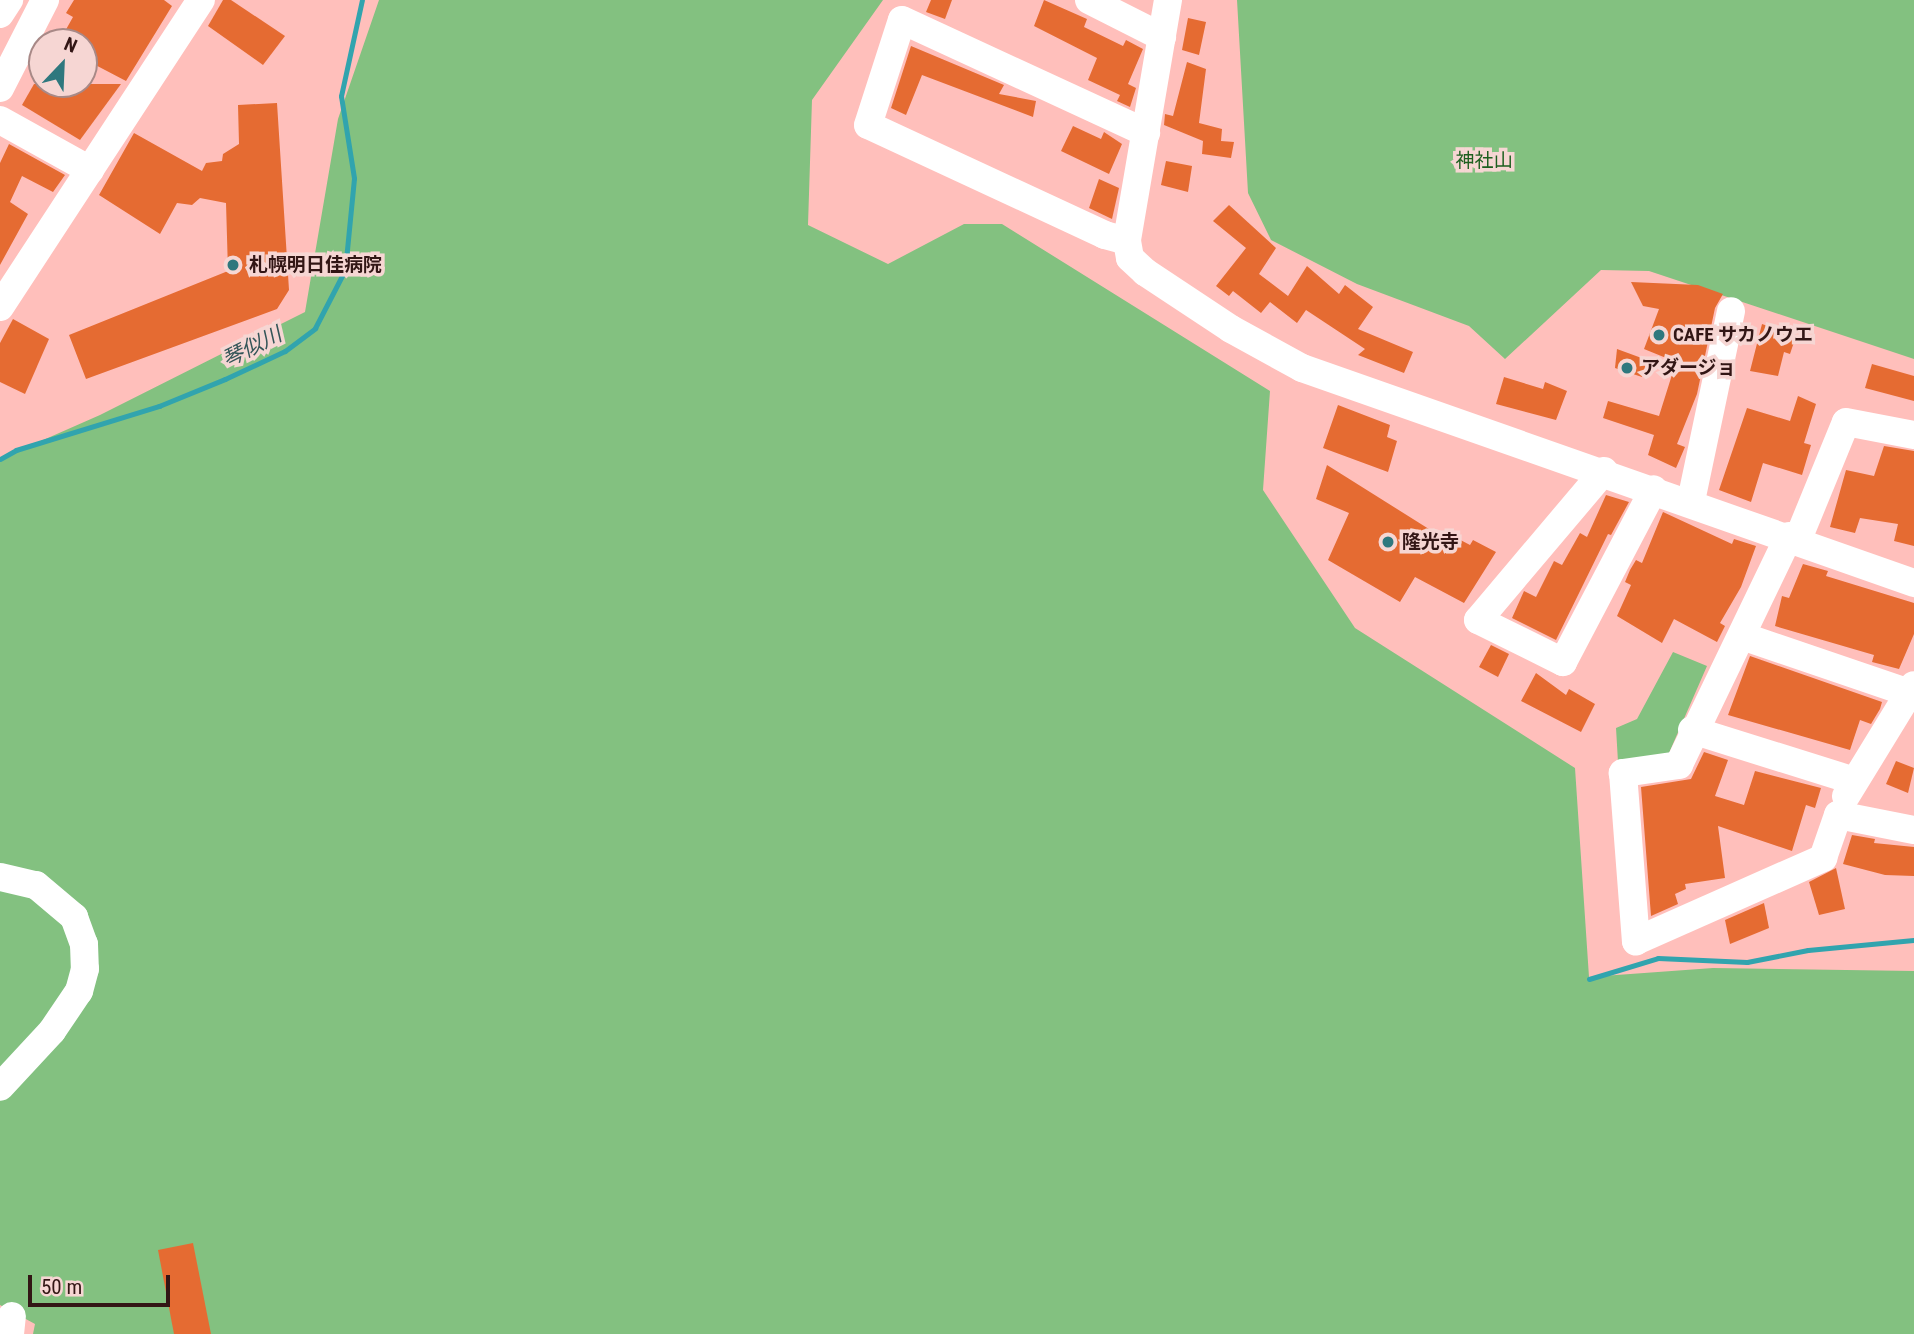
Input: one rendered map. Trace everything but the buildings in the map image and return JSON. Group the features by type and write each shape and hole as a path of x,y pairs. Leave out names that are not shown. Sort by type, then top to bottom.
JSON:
{"street":[{"path":"0,14 9,0"},
{"path":"0,88 45,0"},
{"path":"0,307 201,0"},
{"path":"1089,0 1162,37"},
{"path":"1168,0 1127,241 1130,258 1145,272 1231,330 1302,368 1691,501 1914,583"},
{"path":"1127,241 1105,235 868,125 902,20 1146,133"},
{"path":"0,120 90,170"},
{"path":"1691,501 1731,311"},
{"path":"1742,636 1911,689 1852,780 1823,858 1636,942 1623,773 1679,765 1692,730 1793,538 1846,422 1914,435"},
{"path":"1604,471 1479,620 1563,662 1654,489"},
{"path":"1692,730 1852,780"},
{"path":"1838,815 1914,830"},
{"path":"0,877 36,885 74,916 84,944 85,969 79,991 52,1031 0,1087"}],"green space":[{"path":"379,0 883,0 812,100 808,225 888,264 964,224 1002,224 1270,391 1263,490 1355,628 1575,768 1589,977 1713,968 1914,971 1914,1334 33,1334 35,1324 0,1305 0,459 100,415 305,312 338,119"},
{"name":"神社山","path":"1237,0 1914,0 1914,359 1649,271 1601,270 1505,359 1469,326 1357,284 1271,240 1248,193"},
{"path":"1673,652 1707,666 1669,753 1618,762 1616,728 1637,719"}],"waterway":[{"name":"琴似川","path":"0,459 16,450 159,406 225,379 285,351 315,328 345,270 354,178 341,96 362,0"},
{"path":"1589,979 1658,958 1747,962 1808,950 1914,940"}],"place":[{"name":"札幌明日佳病院","path":"233,265"},
{"name":"CAFE サカノウエ","path":"1659,335"},
{"name":"アダージョ","path":"1627,368"},
{"name":"隆光寺","path":"1388,542"}]}
